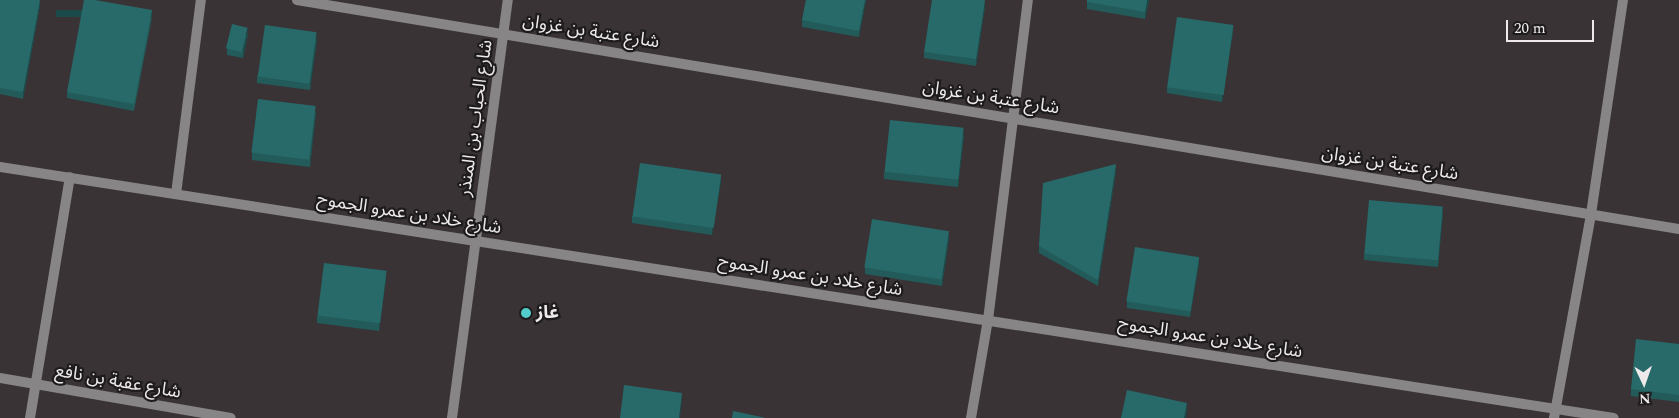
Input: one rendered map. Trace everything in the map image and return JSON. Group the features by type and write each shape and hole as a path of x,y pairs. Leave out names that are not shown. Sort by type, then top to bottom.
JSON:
{"street":[{"path":"176,194 201,0"},
{"name":"شارع عتبة بن غزوان","path":"297,0 1679,229"},
{"name":"شارع الحباب بن المنذر","path":"452,418 508,0"},
{"path":"971,418 988,320 1028,0"},
{"path":"1554,413 1591,214 1623,0"},
{"name":"شارع خلاد بن عمرو الجموح","path":"0,167 988,320 1554,413 1614,418"},
{"path":"30,418 70,177"},
{"name":"شارع عقبة بن نافع","path":"0,378 231,418"}],"building":[{"path":"0,0 40,0 23,92 0,88"},
{"path":"84,0 95,0 152,10 134,104 67,92"},
{"path":"806,0 865,0 859,31 802,20"},
{"path":"932,0 985,0 976,59 924,52"},
{"path":"1087,0 1147,0 1145,12 1087,2"},
{"path":"1177,17 1233,25 1224,95 1167,87"},
{"path":"232,24 248,28 241,52 226,48"},
{"path":"265,25 316,32 309,84 258,76"},
{"path":"258,99 316,106 309,160 251,153"},
{"path":"890,120 964,128 958,179 885,172"},
{"path":"640,163 721,174 714,228 632,216"},
{"path":"1116,164 1098,280 1039,246 1043,183"},
{"path":"1369,200 1443,206 1438,260 1364,254"},
{"path":"872,219 949,231 941,280 864,267"},
{"path":"1135,247 1199,257 1191,311 1126,301"},
{"path":"324,263 387,271 380,323 318,316"},
{"path":"1636,339 1679,344 1679,395 1631,389"},
{"path":"624,385 682,393 679,418 620,418"},
{"path":"1127,390 1187,403 1184,418 1121,418"},
{"path":"733,411 766,418 732,418"}],"place":[{"name":"غاز","path":"526,313"}]}
